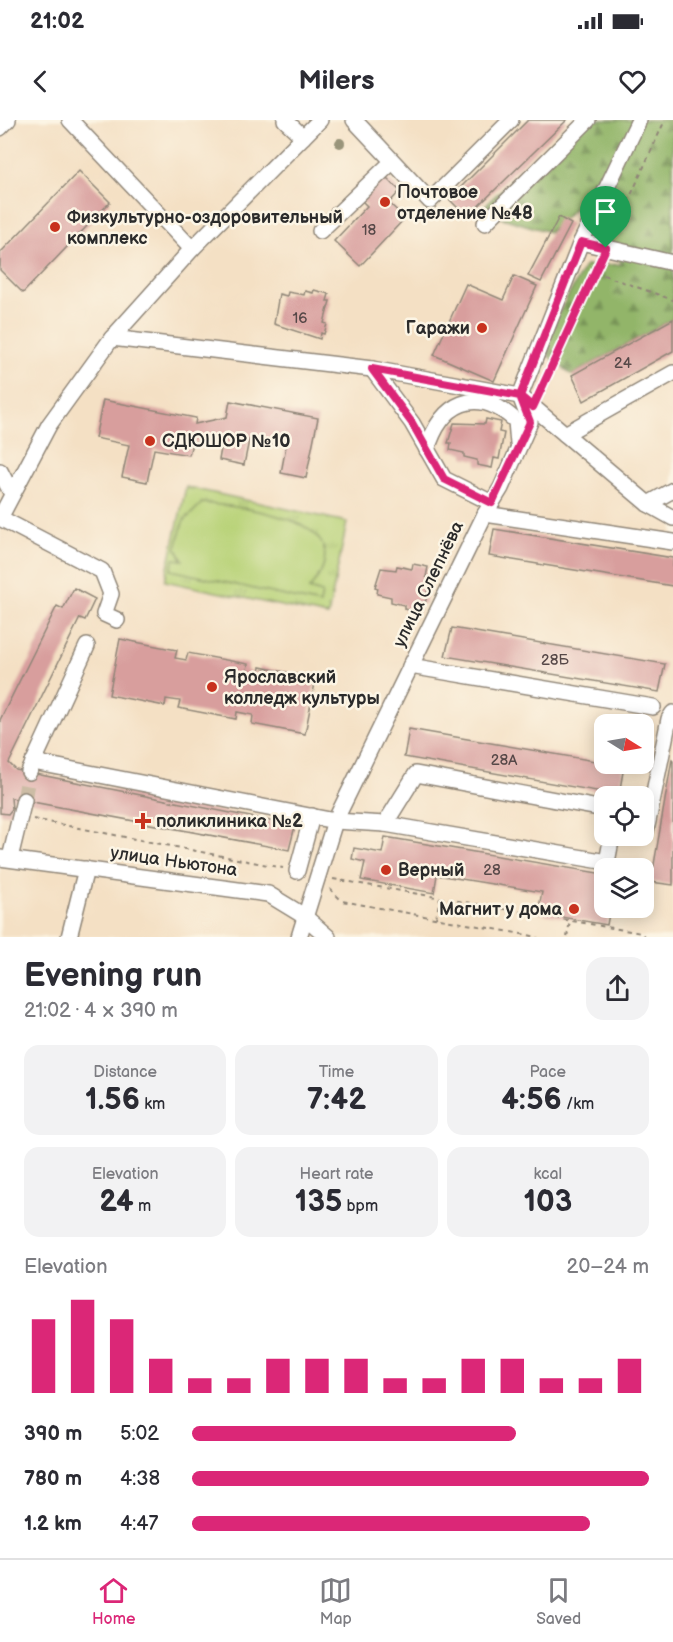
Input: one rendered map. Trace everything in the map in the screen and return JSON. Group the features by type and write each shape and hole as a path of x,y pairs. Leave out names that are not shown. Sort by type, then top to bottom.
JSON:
{"street":[{"path":"0,128 8,120"},
{"path":"70,120 192,249"},
{"path":"285,120 303,137"},
{"path":"117,620 104,614 111,594 102,571 0,518 49,425 112,338 192,249 321,120"},
{"path":"354,120 430,201 511,120"},
{"path":"485,224 588,120"},
{"path":"520,396 581,242 639,120"},
{"path":"320,231 392,162"},
{"path":"581,242 673,263"},
{"path":"112,338 372,369 520,396 648,504 673,518"},
{"path":"372,369 412,423 444,479 488,509 673,542"},
{"path":"565,434 673,373"},
{"name":"улица Слепнёва","path":"299,937 335,820 530,422 520,396"},
{"path":"427,450 440,419 465,402 494,406 506,412 516,422 519,448"},
{"path":"0,471 12,494"},
{"path":"648,504 673,490"},
{"path":"87,646 31,767 335,820 385,824 607,862 610,846"},
{"path":"410,666 653,707"},
{"path":"654,792 669,719 673,713"},
{"path":"385,824 416,774 594,807"},
{"path":"5,858 19,824 24,800"},
{"path":"297,871 312,816"},
{"name":"улица Ньютона","path":"5,858 268,894 304,916 328,937"},
{"path":"69,937 86,869"}],"path":[{"path":"533,407 665,120"},
{"path":"595,272 673,300"},
{"path":"19,824 30,819 297,871"},
{"path":"316,876 641,933 645,937"},
{"path":"316,876 342,901 538,937"},
{"path":"436,918 440,898"},
{"path":"567,937 570,921"}],"green space":[{"path":"575,120 673,120 673,319 572,375 539,348 585,266 623,264 596,238 577,206 549,232 479,211"},
{"path":"186,487 347,522 328,616 165,581"},
{"path":"202,503 246,508 271,514 294,522 313,533 323,547 323,566 309,589 322,593 320,604 171,570 174,559 183,560 176,548 183,522"}],"building":[{"path":"528,120 567,120 467,217 449,199"},
{"name":"Физкультурно-оздоровительный комплекс","path":"79,171 110,202 23,293 0,270 0,253"},
{"path":"384,175 400,191 389,203 405,218 360,266 334,241 367,206 360,199"},
{"path":"559,217 571,224 541,282 528,276"},
{"name":"Гаражи","path":"514,276 537,286 494,381 434,355 466,284 503,300"},
{"path":"314,290 329,294 327,301 330,301 324,323 327,324 320,339 274,324 279,294 287,296 288,292 304,295 305,291 313,293"},
{"path":"673,319 673,351 584,401 572,375"},
{"path":"103,400 196,418 195,424 227,417 230,401 318,418 306,478 281,473 286,446 249,440 244,465 219,460 223,437 192,443 189,455 154,449 147,482 122,477 129,445 95,438"},
{"path":"486,419 501,422 499,432 504,433 499,459 494,458 492,468 477,465 477,460 464,457 464,453 450,450 451,443 448,443 454,423 485,424"},
{"path":"494,529 673,558 673,586 489,556"},
{"path":"413,564 428,567 426,577 430,578 425,604 420,603 419,612 404,609 404,605 391,602 391,597 377,594 378,588 375,587 381,568 396,570 397,566 412,569"},
{"path":"74,588 95,599 85,620 80,618 9,763 16,770 295,826 289,850 11,798 12,809 8,814 0,813 0,720 57,606 63,609"},
{"path":"452,628 665,664 659,692 445,656"},
{"name":"Ярославский колледж культуры","path":"120,639 177,650 175,658 186,660 188,653 248,664 247,671 259,673 260,667 316,678 305,734 252,724 253,715 237,712 236,719 178,708 180,701 166,699 165,706 109,695"},
{"path":"409,729 594,761 594,774 623,774 621,786 594,786 594,791 404,757"},
{"path":"672,759 673,885 654,882 654,864"},
{"path":"385,837 594,872 594,918 608,918 607,925 538,913 542,892 437,875 434,893 361,880 365,862 352,859 354,848 382,853"}],"tunnel":[{"path":"24,800 29,772"}],"place":[{"name":"Почтовое отделение №48","path":"385,202"},
{"name":"Физкультурно-оздоровительный комплекс","path":"55,227"},
{"name":"Гаражи","path":"482,328"},
{"name":"СДЮШОР №10","path":"150,441"},
{"name":"Ярославский колледж культуры","path":"212,687"},
{"name":"поликлиника №2","path":"143,821"},
{"name":"Верный","path":"386,870"},
{"name":"Магнит у дома","path":"574,909"}],"route":[{"path":"606,248 533,407 520,396 372,369 412,423 444,479 492,503 501,489 530,422 520,396 581,242 606,248"}]}
